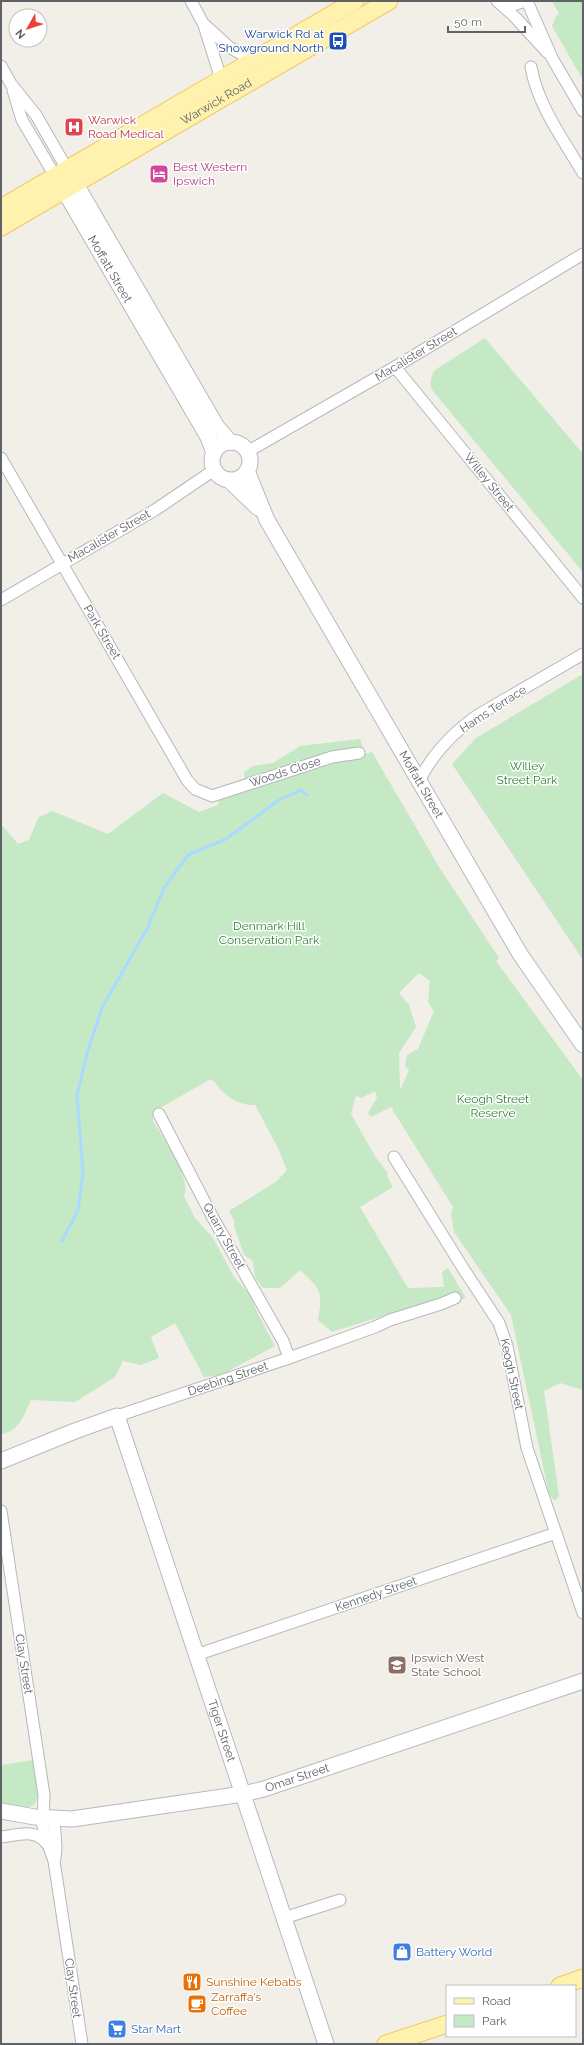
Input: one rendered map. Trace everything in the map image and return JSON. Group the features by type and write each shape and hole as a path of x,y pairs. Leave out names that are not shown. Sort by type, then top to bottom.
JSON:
{"main road":[{"name":"Warwick Road","path":"1,227 65,179 221,79 355,1"},
{"name":"Warwick Road","path":"1,208 65,179 389,1"},
{"name":"Moffatt Street","path":"65,179 217,427 230,442"},
{"name":"Moffatt Street","path":"65,179 208,437 214,453"},
{"path":"230,442 240,445 247,452 250,461 247,471 239,478 229,480 223,478 214,470 212,461 214,453 220,445 230,442"},
{"name":"Moffatt Street","path":"247,471 267,520 520,954 583,1045"},
{"name":"Moffatt Street","path":"229,480 249,498 267,520"},
{"name":"Deebing Street","path":"1,1461 75,1431 117,1416"},
{"name":"Tiger Street","path":"117,1416 326,2044"},
{"name":"Omar Street","path":"1,1811 46,1818 76,1819 243,1794 264,1789 583,1682"},
{"path":"563,1985 583,1978"},
{"path":"386,2044 446,2024"}],"street":[{"path":"191,1 204,25 221,79"},
{"path":"499,3 513,5 526,1 552,58 583,111"},
{"path":"499,3 552,58"},
{"path":"204,25 229,48 254,61"},
{"name":"Moffatt Street","path":"1,66 11,84 22,120 65,179"},
{"path":"531,67 534,85 541,100 583,173"},
{"name":"Macalister Street","path":"247,452 395,367 583,254"},
{"name":"Willey Street","path":"395,367 583,598"},
{"name":"Park Street","path":"1,458 187,780 195,789 212,796"},
{"name":"Macalister Street","path":"1,600 155,510 214,470"},
{"name":"Hams Terrace","path":"419,781 428,762 463,726 478,715 583,654"},
{"name":"Woods Close","path":"212,796 332,757 359,753"},
{"name":"Quarry Street","path":"159,1114 213,1218 283,1341 289,1358"},
{"name":"Keogh Street","path":"394,1157 461,1265 499,1322 507,1346 527,1448 583,1613"},
{"name":"Deebing Street","path":"117,1416 289,1358 375,1327 390,1320 455,1298"},
{"name":"Clay Street","path":"1,1511 44,1795 50,1848 54,1861 82,2044"},
{"name":"Kennedy Street","path":"196,1655 556,1533"},
{"name":"Clay Street","path":"46,1818 56,1847 54,1861"},
{"path":"1,1837 34,1834 42,1838 50,1848"},
{"path":"284,1918 340,1900"}],"green space":[{"path":"552,1 583,1 583,80 552,26 556,16 559,14"},
{"path":"485,338 583,454 583,572 432,390 431,380 435,370"},
{"name":"Willey Street Park","path":"583,674 583,960 452,764 476,738"},
{"name":"Denmark Hill Conservation Park","path":"360,739 365,754 372,752 439,867 499,958 496,961 583,1080 583,1390 560,1383 544,1391 559,1496 555,1501 549,1494 511,1315 454,1232 451,1214 453,1207 392,1109 393,1106 371,1117 368,1113 377,1098 375,1091 361,1098 356,1096 351,1114 376,1158 388,1173 387,1176 393,1187 360,1207 408,1288 444,1287 442,1272 448,1268 466,1298 459,1300 453,1294 332,1332 318,1320 320,1302 319,1291 300,1270 280,1288 263,1288 255,1277 253,1261 244,1255 234,1226 235,1222 229,1211 277,1181 287,1170 278,1148 255,1105 243,1104 231,1098 217,1086 214,1081 209,1080 153,1112 153,1121 180,1168 184,1179 184,1196 195,1218 213,1238 234,1277 251,1296 256,1310 275,1346 221,1375 204,1377 175,1323 151,1337 159,1358 141,1365 123,1361 115,1377 75,1402 31,1400 17,1426 7,1433 1,1434 1,824 18,844 29,840 38,818 52,811 108,834 163,793 199,812 218,805 220,796 245,780 244,772 253,766 273,763 300,746","holes":["419,973 430,981 428,1002 434,1011 418,1049 407,1055 405,1066 409,1070 400,1090 399,1053 416,1027 409,1005 399,993"]},
{"path":"33,1760 38,1795 35,1804 27,1808 1,1804 1,1765"}],"waterway":[{"path":"62,1241 78,1210 83,1173 77,1095 88,1050 102,1008 147,929 164,888 188,855 226,839 279,800 301,790 307,795"}],"place":[{"name":"Warwick Rd at Showground North","path":"338,41"},
{"name":"Warwick Road Medical","path":"74,127"},
{"name":"Best Western Ipswich","path":"159,174"},
{"name":"Ipswich West State School","path":"397,1665"},
{"name":"Battery World","path":"402,1952"},
{"name":"Sunshine Kebabs","path":"192,1982"},
{"name":"Zarraffa's Coffee","path":"197,2004"},
{"name":"Star Mart","path":"117,2029"}],"park label":[{"name":"Keogh Street Reserve","path":"493,1106"}]}
